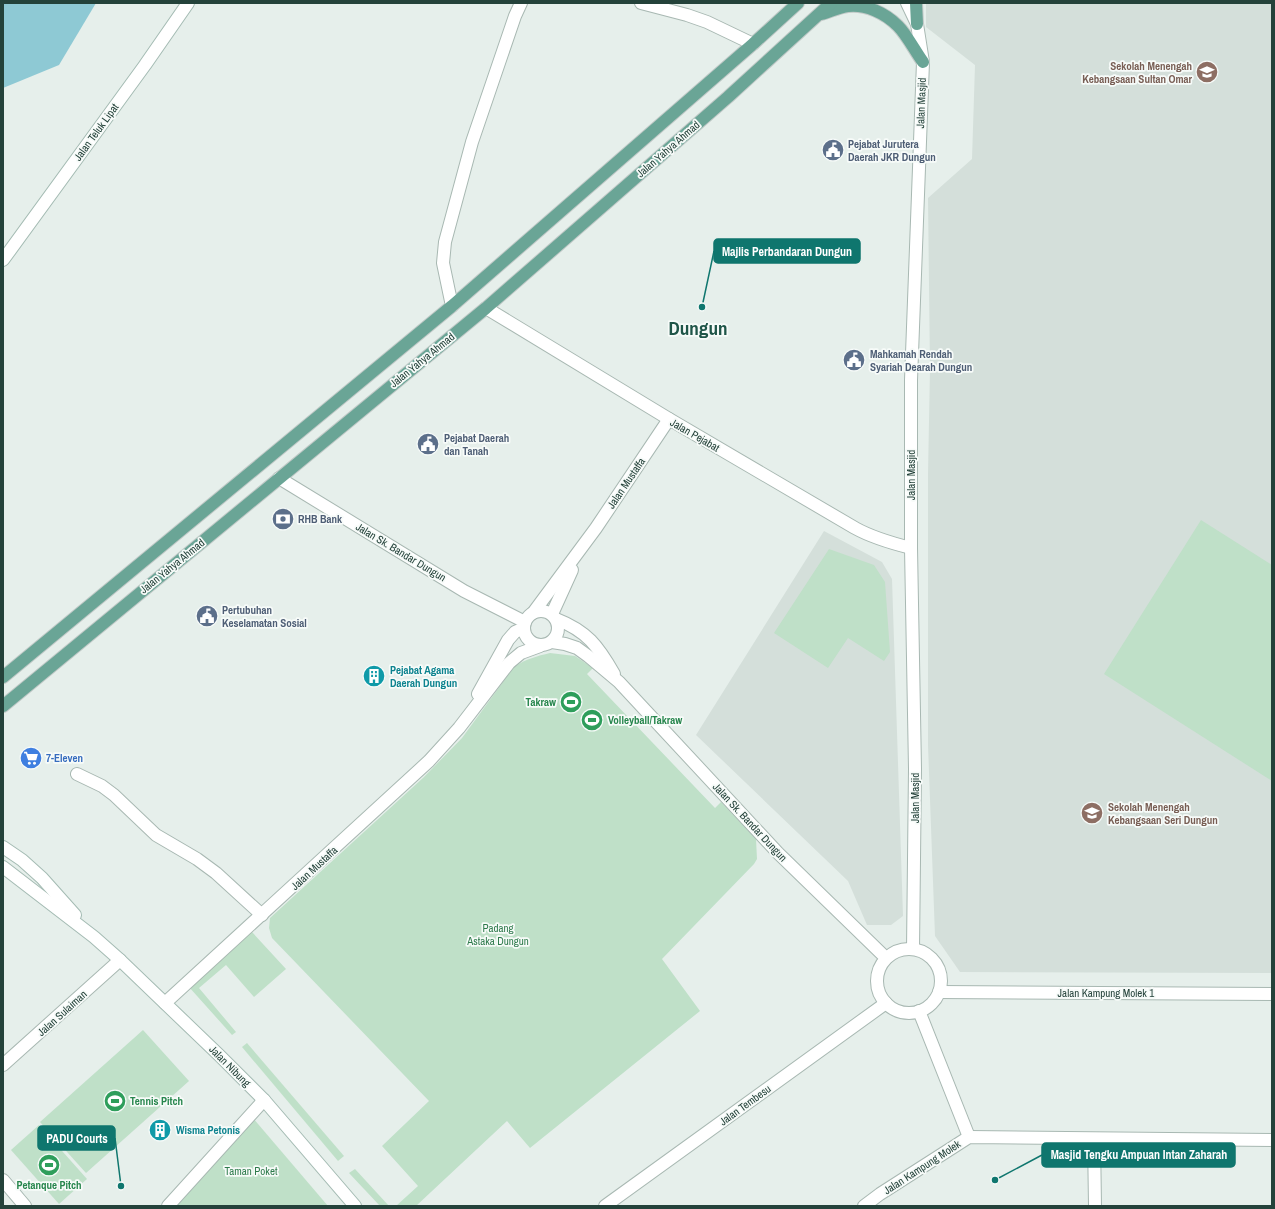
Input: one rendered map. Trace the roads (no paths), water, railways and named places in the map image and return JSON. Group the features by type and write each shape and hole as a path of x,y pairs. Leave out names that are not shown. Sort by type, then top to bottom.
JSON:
{"main road":[{"name":"Jalan Yahya Ahmad","path":"3,677 452,306 798,3"},
{"name":"Jalan Yahya Ahmad","path":"3,706 486,308 728,97 831,3"},
{"path":"916,3 917,24"},
{"path":"818,15 847,6 861,6 872,9 898,26 922,62"}],"street":[{"name":"Jalan Teluk Lipat","path":"3,260 145,65 188,3"},
{"path":"452,306 443,263 445,242 472,142 514,16 520,3"},
{"path":"641,3 687,15 706,22 753,44"},
{"name":"Jalan Masjid","path":"907,3 917,24 922,62 911,380 911,548 915,769 913,949"},
{"name":"Jalan Pejabat","path":"486,308 669,420 855,528 883,541 911,548"},
{"name":"Jalan Mustaffa","path":"533,613 583,547 669,420"},
{"name":"Jalan Sk. Bandar Dungun","path":"279,478 464,591 524,625"},
{"name":"Jalan Mustaffa","path":"554,617 583,547"},
{"path":"539,611 546,612 554,617 559,625 559,632 552,642 540,646 528,640 525,635 524,625 528,617 533,613 539,611"},
{"name":"Jalan Sk. Bandar Dungun","path":"554,617 570,624 592,642 601,651 619,682"},
{"name":"Jalan Mustaffa","path":"459,728 508,640 524,625"},
{"name":"Jalan Sk. Bandar Dungun","path":"552,642 577,648 619,682 778,854 886,958"},
{"name":"Jalan Mustaffa","path":"165,1003 429,761 459,728 509,663 521,653 540,646"},
{"path":"77,774 102,786 114,795 156,835 197,859 216,873 262,915"},
{"name":"Jalan Nibung","path":"3,847 22,860 42,878 94,937"},
{"name":"Jalan Nibung","path":"3,866 94,937 165,1003 264,1100 355,1206"},
{"path":"903,949 913,949 926,954 936,964 941,978 939,992 932,1004 919,1011 907,1013 896,1010 886,1003 879,993 877,981 879,969 886,958 903,949"},
{"name":"Jalan Sulaiman","path":"3,1065 120,960"},
{"name":"Jalan Kampung Molek 1","path":"939,992 1272,994"},
{"name":"Jalan Tembesu","path":"605,1206 886,1003"},
{"path":"919,1011 970,1137"},
{"path":"168,1206 264,1100"},
{"name":"Jalan Kampung Molek","path":"864,1206 880,1194 970,1137 1272,1140"},
{"path":"1094,1139 1095,1206"},
{"path":"3,1180 23,1205"}],"water":[{"path":"3,3 96,3 59,65 3,88"}],"place":[{"name":"Sekolah Menengah Kebangsaan Sultan Omar","path":"1207,72"},
{"name":"Pejabat Jurutera Daerah JKR Dungun","path":"833,150"},
{"name":"Majlis Perbandaran Dungun","path":"702,307"},
{"name":"Mahkamah Rendah Syariah Dearah Dungun","path":"854,360"},
{"name":"Pejabat Daerah dan Tanah","path":"428,444"},
{"name":"RHB Bank","path":"283,519"},
{"name":"Pertubuhan Keselamatan Sosial","path":"207,616"},
{"name":"Pejabat Agama Daerah Dungun","path":"374,676"},
{"name":"Takraw","path":"571,702"},
{"name":"Volleyball/Takraw","path":"592,720"},
{"name":"7-Eleven","path":"31,758"},
{"name":"Sekolah Menengah Kebangsaan Seri Dungun","path":"1092,813"},
{"name":"Tennis Pitch","path":"115,1101"},
{"name":"Wisma Petonis","path":"160,1130"},
{"name":"Petanque Pitch","path":"49,1165"},
{"name":"Masjid Tengku Ampuan Intan Zaharah","path":"995,1180"},
{"name":"PADU Courts","path":"121,1186"}],"district":[{"name":"Dungun","path":"698,328"}],"park label":[{"name":"Padang Astaka Dungun","path":"498,934"},
{"name":"Taman Poket","path":"251,1171"}]}
